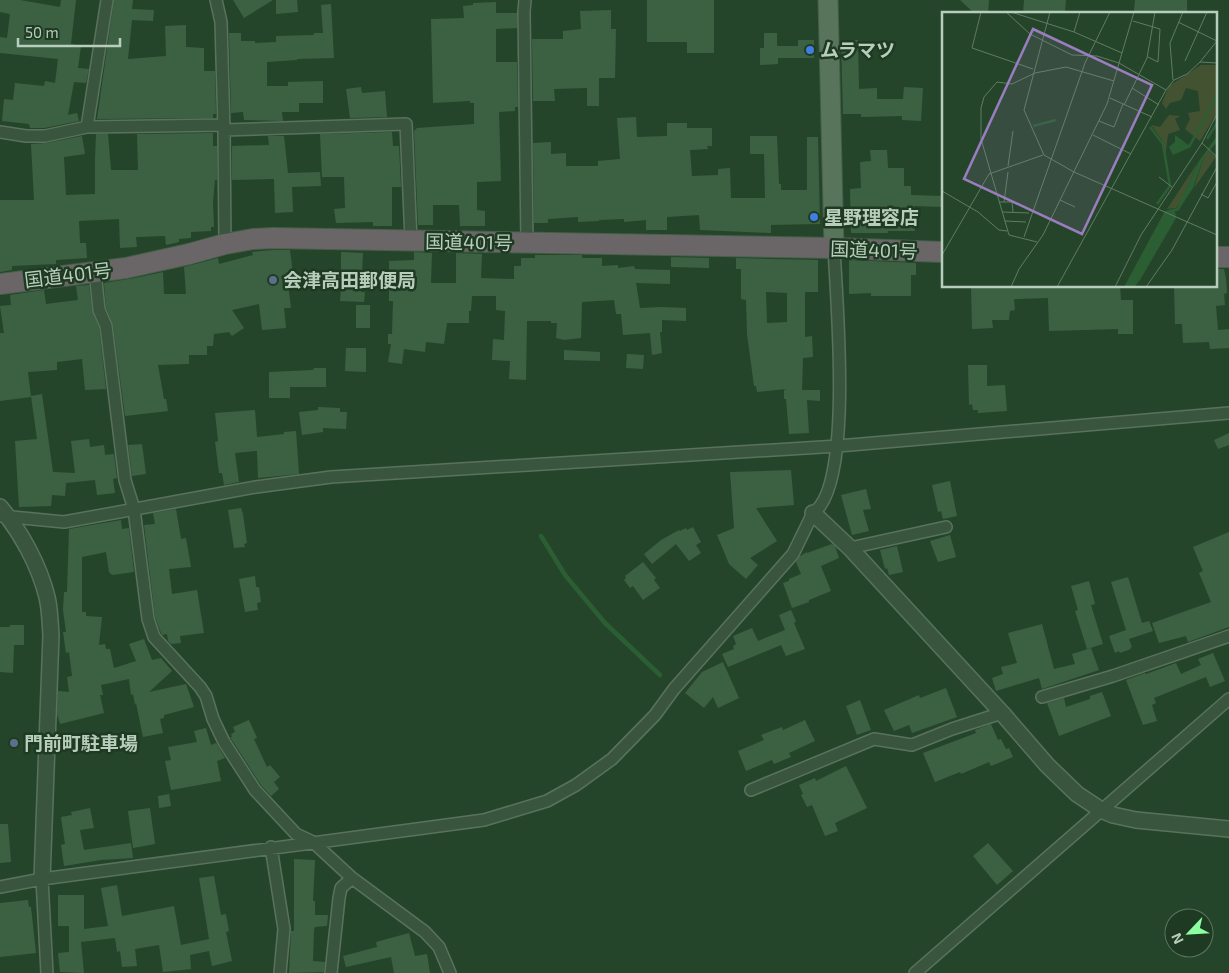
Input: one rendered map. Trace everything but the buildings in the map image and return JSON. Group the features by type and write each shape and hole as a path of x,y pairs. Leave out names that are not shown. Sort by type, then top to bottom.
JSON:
{"highway":[{"name":"国道401号","path":"0,284 126,268 225,244 273,238 834,248 942,252"},
{"path":"1216,257 1229,257"}],"main road":[{"path":"828,0 834,248"}],"street":[{"path":"87,127 108,0"},
{"path":"216,0 221,22 225,244"},
{"path":"525,0 527,242"},
{"path":"0,132 26,136 45,136 87,127 406,124 411,241"},
{"path":"0,887 42,879 271,847 484,820 547,801 576,786 612,759 655,715 674,689 793,554 813,513 819,509 832,477 838,446 840,370 834,248"},
{"path":"95,271 99,310 106,326 125,480 134,509 148,619 154,636 206,696 213,719 224,742 255,790 296,834 313,842 352,878 425,932 439,947 450,973"},
{"path":"2,513 64,522 256,487 330,477 838,446 1229,414"},
{"path":"2,513 36,565 47,598 50,616 51,635 42,879 47,973"},
{"path":"813,513 850,548 1002,713 1047,765 1077,794 1101,810 1114,815 1136,820 1229,829"},
{"path":"850,548 946,527"},
{"path":"1042,697 1113,676 1229,636"},
{"path":"915,973 1229,699"},
{"path":"751,790 874,739 912,745 952,729 1002,713"},
{"path":"271,847 284,929 280,973"},
{"path":"331,973 341,888 352,878"}],"waterway":[{"path":"541,536 565,575 605,623 660,675"}],"place":[{"name":"ムラマツ","path":"810,50"},
{"name":"星野理容店","path":"814,217"},
{"name":"会津高田郵便局","path":"273,280"},
{"name":"門前町駐車場","path":"14,743"}]}
